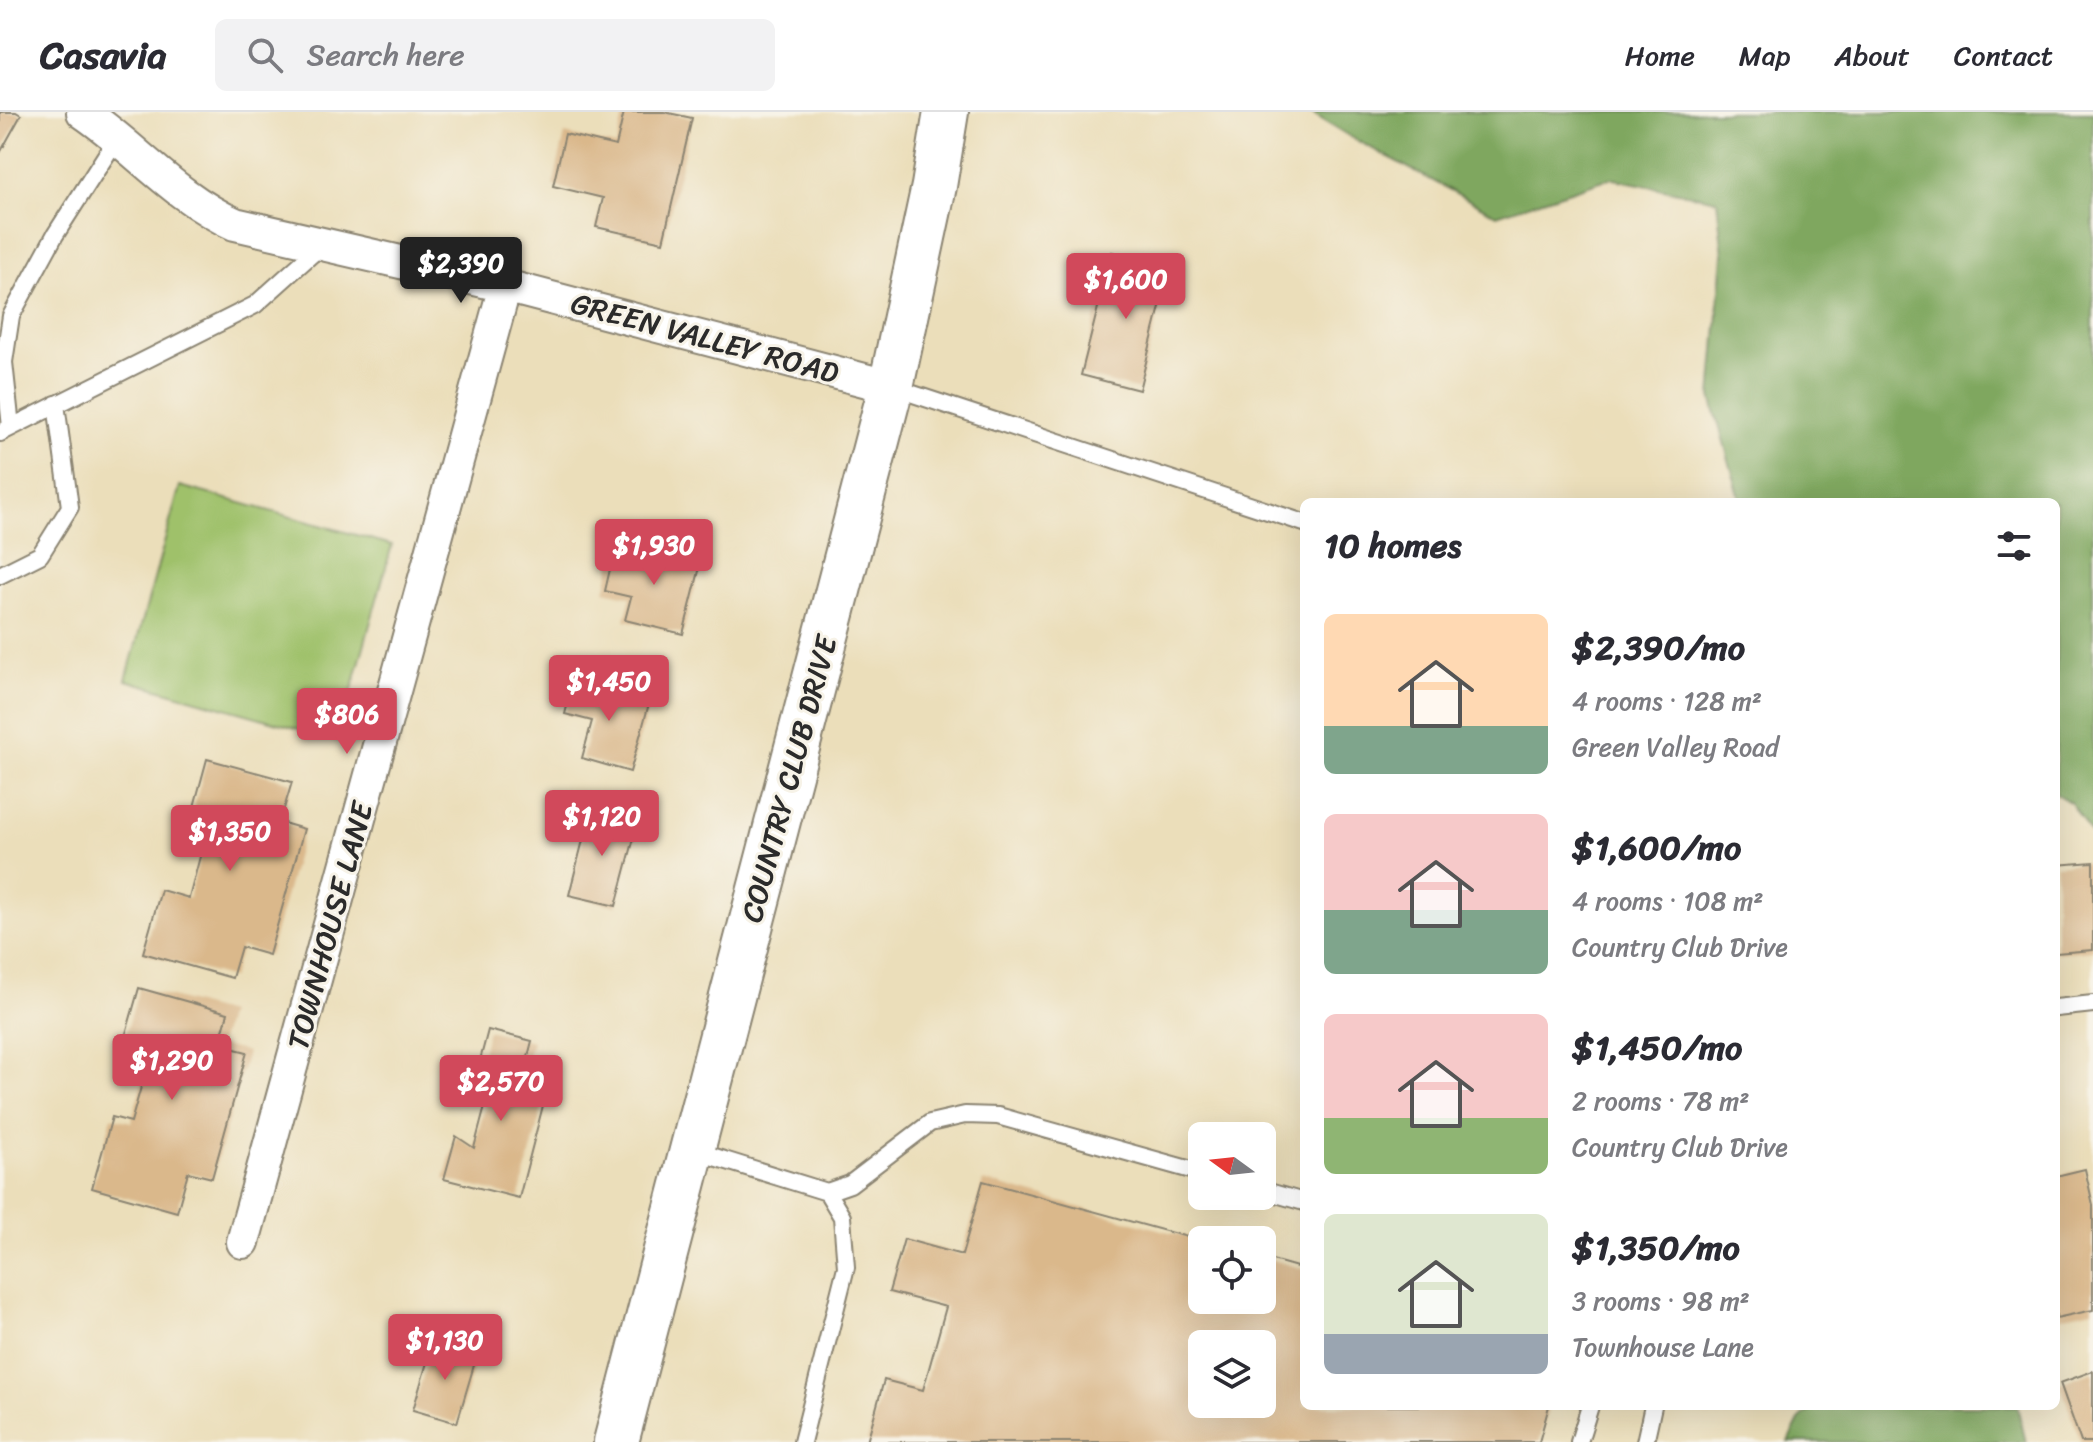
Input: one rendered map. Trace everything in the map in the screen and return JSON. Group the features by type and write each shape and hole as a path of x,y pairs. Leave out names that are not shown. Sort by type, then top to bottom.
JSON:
{"main road":[{"name":"COUNTRY CLUB DRIVE","path":"616,1442 891,387 934,186 946,112"}],"street":[{"name":"GREEN VALLEY ROAD","path":"83,112 167,182 210,213 235,224 505,286 891,387"},
{"name":"TOWNHOUSE LANE","path":"243,1242 505,286"}],"lane":[{"path":"117,138 55,235 11,316 4,362 6,430 255,305 323,244"},
{"path":"891,387 1300,522"},
{"path":"0,575 40,555 70,507 56,404"},
{"path":"2060,1008 2093,1004"},
{"path":"692,1150 827,1192 850,1184 930,1123 965,1115 998,1116 1188,1169"},
{"path":"802,1442 846,1267 842,1217 827,1192"},
{"path":"1276,1194 1300,1201"},
{"path":"1579,1442 1589,1410"},
{"path":"1645,1442 1652,1410"}],"green space":[{"path":"1310,112 2093,112 2093,836 2071,803 2060,796 2060,498 1740,498 1711,397 1723,255 1717,200 1610,178 1497,215 1352,138"},
{"path":"180,486 392,545 338,740 126,680"},
{"path":"1810,1410 2018,1410 2026,1442 1788,1442 1799,1420"}],"building":[{"path":"0,112 21,115 0,153"},
{"path":"624,112 664,112 692,118 663,242 596,227 603,198 553,186 565,134 616,146"},
{"path":"1112,252 1170,267 1139,390 1081,375"},
{"path":"616,543 701,563 683,634 625,620 631,597 605,591"},
{"path":"574,680 650,700 630,772 582,758 592,721 565,714"},
{"path":"207,759 292,782 280,822 304,829 269,955 241,947 232,978 143,953 161,890 189,898 206,834 188,829"},
{"path":"593,801 618,807 611,832 634,838 616,906 569,895"},
{"path":"2093,862 2093,950 2060,953 2060,865"},
{"path":"139,988 228,1013 219,1045 247,1052 212,1178 188,1172 177,1212 92,1188 112,1117 131,1122 149,1059 121,1051"},
{"path":"488,1030 532,1041 521,1084 547,1090 519,1198 444,1179 456,1136 474,1148 495,1069 479,1064"},
{"path":"2085,1169 2093,1205 2093,1310 2060,1317 2060,1175"},
{"path":"983,1181 1188,1237 1188,1314 1276,1314 1276,1261 1300,1268 1300,1410 1548,1410 1539,1442 867,1442 884,1380 923,1390 946,1307 889,1292 904,1239 962,1255"},
{"path":"433,1342 477,1355 457,1423 413,1410"},
{"path":"2093,1371 2093,1442 2081,1442 2060,1383"}]}
